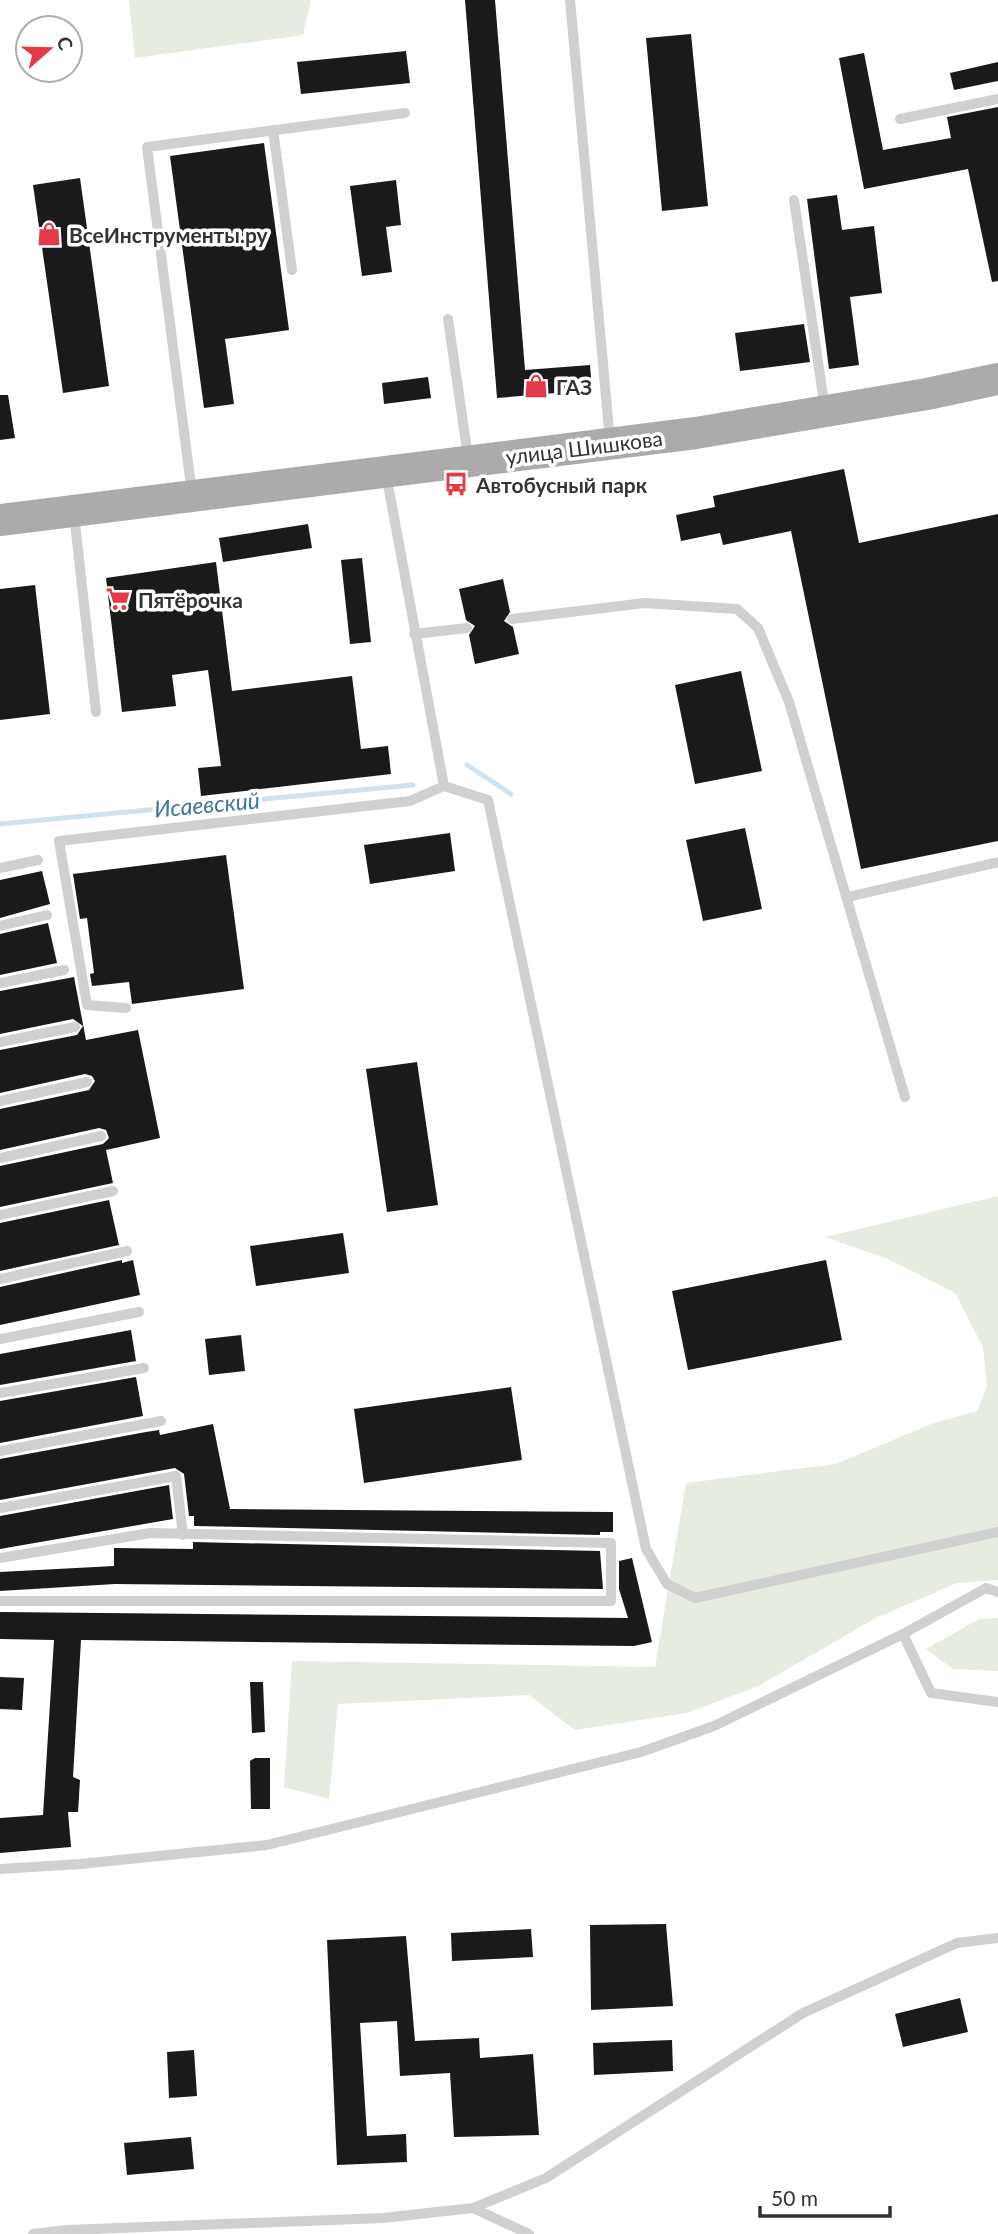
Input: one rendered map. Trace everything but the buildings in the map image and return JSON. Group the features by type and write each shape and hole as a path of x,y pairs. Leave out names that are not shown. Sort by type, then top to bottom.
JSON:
{"main road":[{"name":"улица Шишкова","path":"0,520 611,444 825,412 998,379"}],"lane":[{"path":"570,0 611,444"},
{"path":"900,119 998,99"},
{"path":"192,495 147,147 405,113"},
{"path":"273,130 292,270"},
{"path":"794,200 825,412"},
{"path":"448,319 468,460"},
{"path":"386,471 444,786"},
{"path":"74,511 96,712"},
{"path":"512,619 645,603 737,609 758,628 789,702 905,1097"},
{"path":"414,634 467,628"},
{"path":"126,1008 87,1005 59,841 410,801 444,786 488,800 646,1549 667,1584 695,1598 998,1532"},
{"path":"0,868 38,860"},
{"path":"848,897 998,862"},
{"path":"0,926 47,915"},
{"path":"0,983 64,970"},
{"path":"0,1042 75,1027"},
{"path":"0,1101 87,1082"},
{"path":"0,1158 101,1136"},
{"path":"0,1215 113,1191"},
{"path":"0,1279 127,1251"},
{"path":"0,1339 139,1312"},
{"path":"0,1394 144,1368"},
{"path":"0,1451 161,1421"},
{"path":"0,1508 176,1476 183,1535"},
{"path":"0,1558 150,1533 611,1542 611,1601 0,1601"},
{"path":"0,1869 80,1864 267,1844 640,1752 713,1726 903,1634 986,1588 998,1592"},
{"path":"903,1634 931,1693 998,1702"},
{"path":"33,2234 67,2230 383,2218 473,2208 546,2178 803,2013 957,1943 998,1938"},
{"path":"473,2208 529,2234"}],"shaded area":[{"path":"129,0 311,0 303,35 135,58"},
{"path":"998,1196 998,1580 957,1583 876,1618 758,1686 687,1713 575,1730 529,1695 338,1704 329,1799 284,1787 292,1661 655,1667 686,1483 836,1464 931,1424 977,1411 987,1387 983,1347 955,1293 888,1259 825,1237"},
{"path":"998,1618 998,1671 953,1669 926,1649 979,1619"}],"waterway":[{"name":"Исаевский","path":"467,765 511,794"},
{"name":"Исаевский","path":"0,824 413,785"}],"place":[{"name":"ВсеИнструменты.ру","path":"49,234"},
{"name":"ГАЗ","path":"536,386"},
{"name":"Автобусный парк","path":"456,484"},
{"name":"Пятёрочка","path":"118,599"}]}
